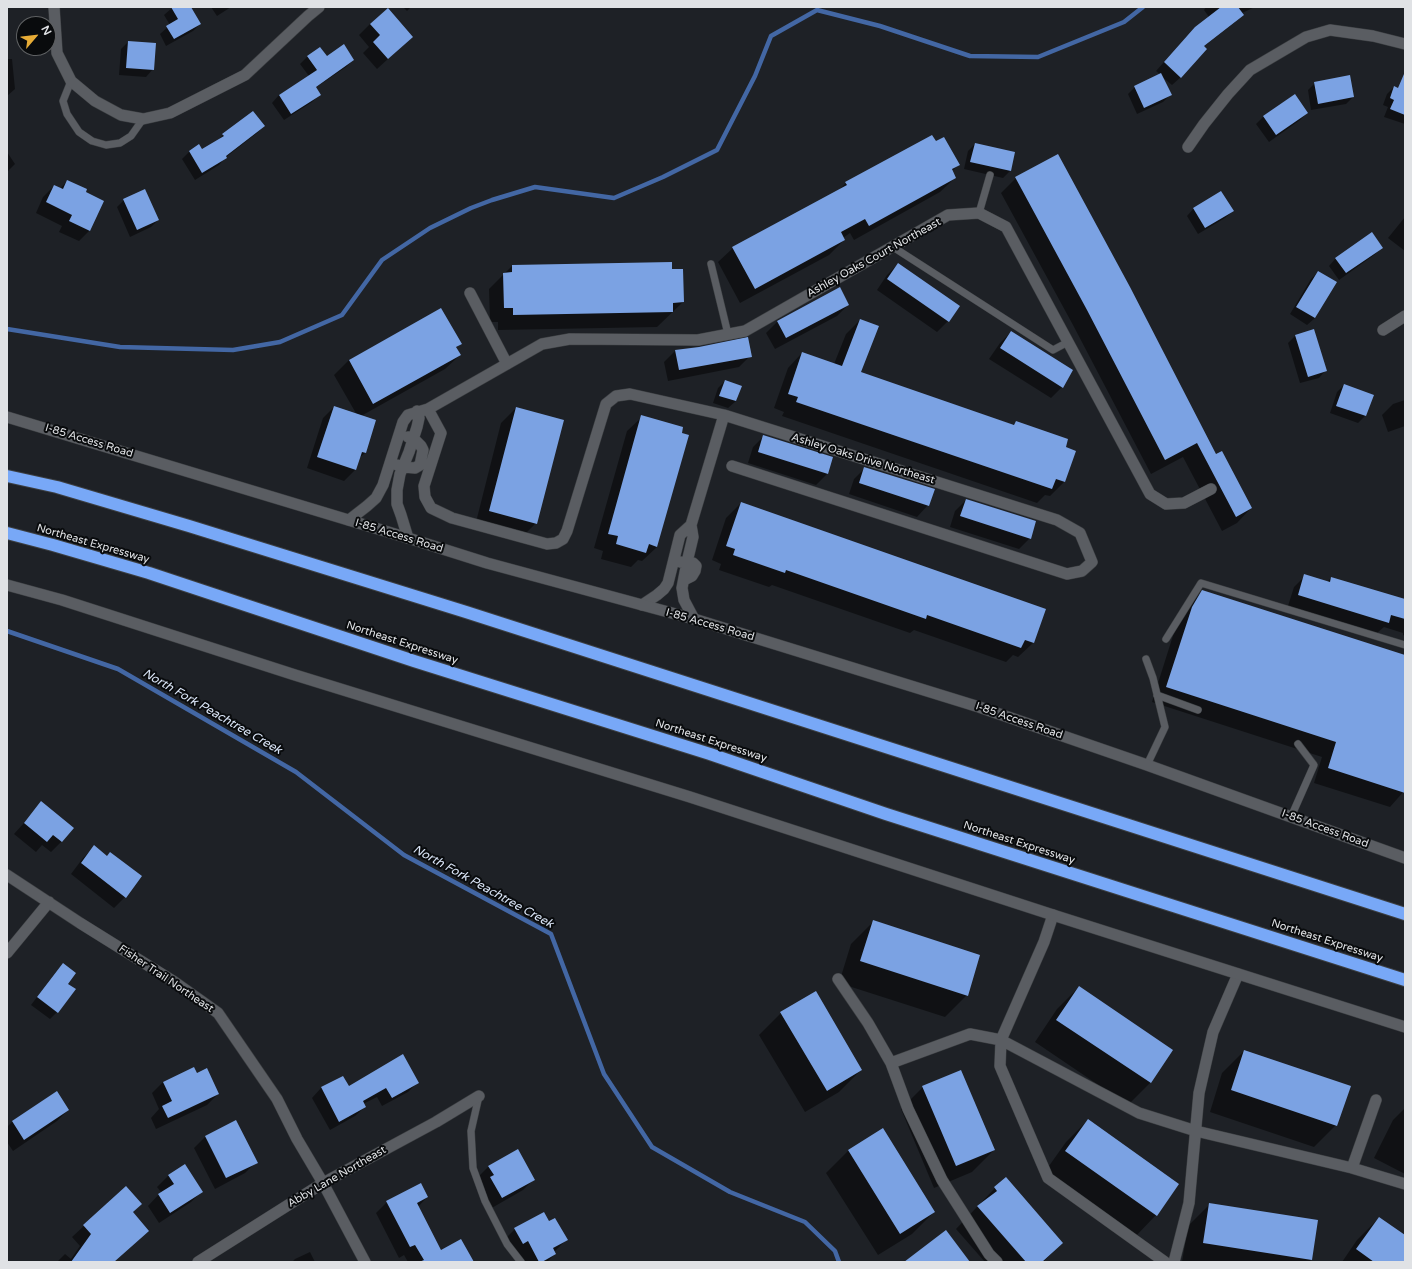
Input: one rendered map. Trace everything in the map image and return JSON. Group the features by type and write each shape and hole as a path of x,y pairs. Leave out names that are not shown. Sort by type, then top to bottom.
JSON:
{"highway":[{"path":"7,476 57,487 197,528 459,610 1405,914"},
{"name":"Northeast Expressway","path":"7,533 149,573 414,661 710,754 886,814 1405,980"}],"street":[{"path":"54,7 57,53 71,81 95,101 121,115 143,119 170,113 245,75 319,7"},
{"path":"1188,147 1228,94 1250,70 1306,37 1330,30 1373,36 1405,44"},
{"path":"979,213 1006,227 1150,494 1166,504 1184,504 1211,489"},
{"name":"Ashley Oaks Court Northeast","path":"349,520 376,498 383,485 391,463 403,422 408,415 423,410 542,344 570,339 698,340 745,331 948,215 979,213"},
{"path":"470,293 507,364"},
{"path":"1383,330 1405,316"},
{"name":"Ashley Oaks Drive Northeast","path":"423,410 441,433 424,486 425,497 431,508 452,518 547,544 556,543 563,539 567,531 606,404 616,396 630,394 724,415 1057,520 1080,533 1092,562 1082,571 1067,574 732,466"},
{"path":"408,538 396,504 397,490 418,418 423,410"},
{"path":"694,619 684,600 682,588 693,537 691,525 724,415"},
{"name":"I-85 Access Road","path":"7,416 408,538 487,564 694,619 979,707 1147,765 1405,858"},
{"path":"400,434 413,438"},
{"path":"391,463 403,467"},
{"path":"642,605 664,590 668,583 680,535 691,525"},
{"path":"673,561 687,562"},
{"path":"7,585 62,600 303,678 690,797 1405,1027"},
{"name":"Fisher Trail Northeast","path":"7,875 173,981 218,1013 278,1099 297,1139 323,1183 365,1262"},
{"path":"7,953 48,902"},
{"path":"1053,915 1044,942 1001,1040 1000,1066 1048,1178 1165,1262"},
{"path":"1174,1262 1189,1203 1199,1093 1213,1032 1238,974"},
{"path":"838,979 868,1023 891,1063 908,1109 942,1180 989,1254 997,1262"},
{"path":"891,1063 970,1034 1001,1040 1139,1113 1196,1131 1352,1168 1405,1184"},
{"name":"Abby Lane Northeast","path":"198,1262 323,1183 436,1122 479,1096"},
{"path":"1352,1168 1376,1100"}],"lane":[{"path":"71,81 63,101 67,114 79,132 92,141 106,145 120,144 131,136 143,119"},
{"path":"979,213 990,175"},
{"path":"893,247 1053,350 1068,342"},
{"path":"711,264 728,334"},
{"path":"1166,639 1200,583 1405,645"},
{"path":"1146,660 1153,678 1165,727 1147,765"},
{"path":"1157,695 1198,710"},
{"path":"1291,818 1314,765 1298,744"},
{"path":"479,1096 471,1131 473,1168 485,1201 504,1238 521,1262"}],"building":[{"path":"171,7 191,7 201,24 174,39 166,26 178,19"},
{"path":"1221,7 1238,7 1244,15 1204,46 1207,49 1181,78 1164,62 1195,27"},
{"path":"388,8 413,37 388,59 373,42 380,35 370,24"},
{"path":"128,41 156,43 154,70 126,68"},
{"path":"344,44 354,60 316,87 321,95 291,114 279,95 317,70 307,56 320,47 327,56"},
{"path":"1161,73 1172,95 1144,108 1134,86"},
{"path":"1404,74 1405,115 1390,109 1394,100 1390,98 1394,86 1398,88"},
{"path":"1350,75 1354,97 1318,104 1314,82"},
{"path":"1295,94 1308,113 1276,135 1263,116"},
{"path":"253,111 265,126 226,156 227,158 202,173 189,151 199,144 202,149 224,136 222,134"},
{"path":"932,135 936,141 944,137 960,165 952,169 956,178 869,226 865,219 841,232 845,240 755,289 732,247 847,185 845,182"},
{"path":"975,143 1015,152 1011,171 970,162"},
{"path":"1058,154 1130,287 1216,454 1222,451 1252,508 1236,517 1197,443 1165,460 1087,310 1015,177"},
{"path":"67,180 87,189 86,192 104,201 90,231 69,221 72,215 46,202 54,185 63,189"},
{"path":"145,189 159,220 137,230 123,199"},
{"path":"1221,191 1234,211 1205,228 1193,208"},
{"path":"1372,232 1383,248 1346,273 1335,258"},
{"path":"672,262 672,269 683,269 684,302 673,303 673,312 513,315 513,308 504,308 503,273 512,272 512,265"},
{"path":"898,263 960,306 949,322 887,279"},
{"path":"1318,271 1337,282 1315,318 1296,307"},
{"path":"840,287 849,305 786,338 777,321"},
{"path":"441,308 462,344 456,347 461,355 373,404 349,360"},
{"path":"860,319 879,326 861,372 1014,425 1016,421 1068,439 1066,447 1076,451 1065,482 1056,479 1052,489 796,402 798,397 788,394 802,352 842,366"},
{"path":"1314,329 1327,371 1308,377 1295,335"},
{"path":"1011,331 1073,370 1063,388 1000,348"},
{"path":"748,337 752,357 679,370 675,350 699,347"},
{"path":"725,380 742,386 736,401 719,396"},
{"path":"1344,384 1374,395 1366,416 1336,406"},
{"path":"334,406 376,420 366,453 362,452 356,470 317,457"},
{"path":"516,407 564,420 537,524 489,511"},
{"path":"641,415 683,427 682,433 689,435 657,547 649,544 646,553 616,544 618,536 608,534"},
{"path":"763,435 833,457 828,474 758,452"},
{"path":"864,467 935,489 929,506 859,483"},
{"path":"966,499 1036,521 1031,539 960,516"},
{"path":"741,502 1046,609 1034,643 1025,640 1021,648 927,615 926,619 786,570 785,573 733,555 735,549 726,546"},
{"path":"1304,574 1330,582 1331,577 1405,599 1405,619 1391,615 1389,623 1298,595"},
{"path":"1202,590 1405,655 1405,793 1328,768 1336,742 1166,687 1192,607"},
{"path":"41,801 74,828 62,842 53,835 47,842 24,823"},
{"path":"94,845 107,856 110,852 142,876 126,898 81,863"},
{"path":"873,920 980,955 968,996 860,961"},
{"path":"63,963 76,973 68,984 76,989 58,1013 37,997"},
{"path":"1079,986 1173,1050 1151,1083 1056,1020"},
{"path":"816,991 862,1070 827,1091 780,1012"},
{"path":"1244,1050 1351,1086 1337,1126 1231,1090"},
{"path":"403,1054 419,1083 392,1098 386,1088 363,1101 366,1107 339,1122 321,1087 343,1076 349,1086"},
{"path":"194,1067 197,1073 207,1068 219,1094 168,1118 162,1106 172,1101 163,1082"},
{"path":"961,1070 995,1150 956,1166 922,1086"},
{"path":"57,1091 69,1110 24,1140 12,1121"},
{"path":"1088,1119 1179,1184 1157,1216 1065,1151"},
{"path":"236,1120 258,1163 226,1178 205,1136"},
{"path":"883,1128 935,1212 900,1234 848,1150"},
{"path":"518,1149 535,1180 502,1198 490,1177 494,1175 488,1166"},
{"path":"185,1164 203,1192 170,1213 158,1194 174,1184 168,1175"},
{"path":"1006,1177 1063,1243 1042,1262 1026,1262 977,1206 997,1191 994,1187"},
{"path":"421,1183 428,1197 417,1203 441,1250 461,1239 474,1262 419,1262 424,1260 415,1245 410,1247 386,1201"},
{"path":"126,1186 142,1204 133,1212 149,1231 114,1262 71,1262 91,1234 83,1225"},
{"path":"1209,1203 1318,1220 1312,1260 1203,1243"},
{"path":"544,1212 549,1221 555,1218 568,1240 553,1248 556,1254 542,1262 539,1262 528,1241 523,1244 514,1228"},
{"path":"1379,1217 1405,1235 1405,1262 1374,1262 1356,1249"},
{"path":"946,1230 970,1262 904,1262"}],"waterway":[{"path":"7,329 120,347 233,350 280,342 342,315 382,260 430,228 471,208 535,187 614,198 663,177 717,150 755,76 771,36 817,10 880,26 970,56 1038,57 1124,22 1143,7"},
{"name":"North Fork Peachtree Creek","path":"7,631 118,669 296,772 404,855 551,934 604,1074 652,1147 730,1192 805,1222 835,1251 839,1262"}]}
